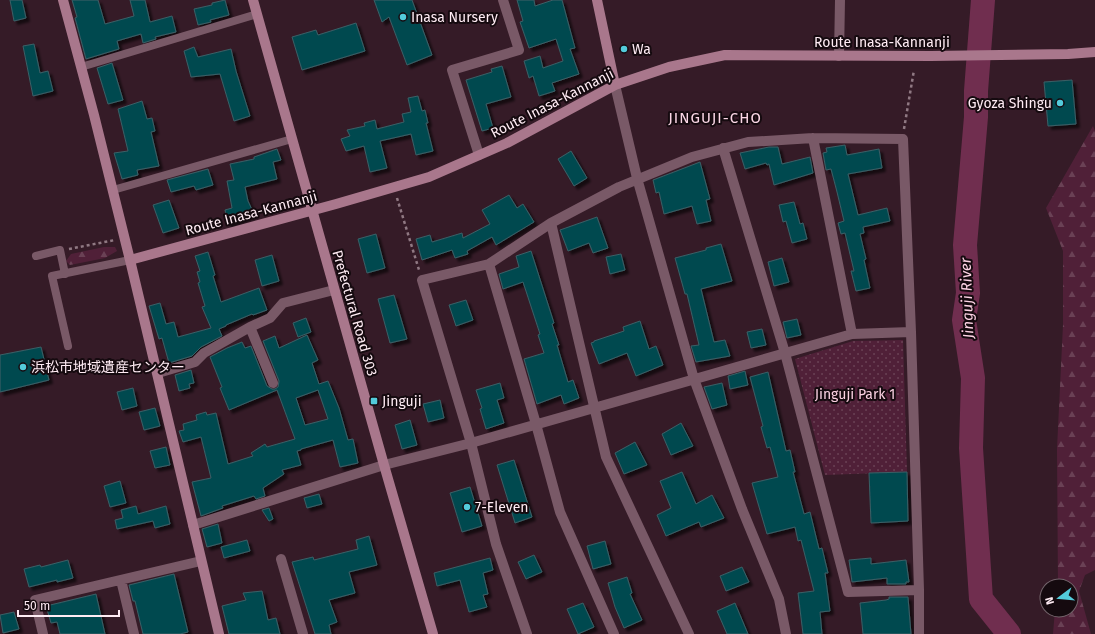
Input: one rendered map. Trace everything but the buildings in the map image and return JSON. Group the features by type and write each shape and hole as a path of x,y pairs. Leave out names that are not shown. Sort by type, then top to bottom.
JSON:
{"main road":[{"path":"63,0 113,190 158,373 219,634"},
{"name":"Prefectural Road 303","path":"253,0 334,290 433,634"},
{"path":"597,0 615,85"},
{"name":"Route Inasa-Kannanji","path":"130,260 394,188 429,176 507,143 615,85 669,67 725,55 931,56 1068,54 1095,52"}],"street":[{"path":"479,155 452,70 519,50 503,0"},
{"path":"839,56 840,0"},
{"path":"615,85 637,178 694,379 742,509 779,600 786,634"},
{"path":"813,138 852,334"},
{"path":"527,634 496,544 471,443 422,280 489,264 551,223 619,187 637,178 692,157 748,142 813,138 903,139 920,590 919,634"},
{"path":"723,148 785,353 848,592 920,590"},
{"path":"551,223 606,457 689,634"},
{"path":"489,264 560,512 614,634"},
{"path":"158,373 195,362 204,354 250,327 270,318 283,303 334,290"},
{"path":"250,327 273,383"},
{"path":"193,525 384,465 471,443 852,334 911,332"},
{"path":"281,559 303,634"},
{"path":"43,634 35,600 201,561"},
{"path":"121,580 134,634"}],"lane":[{"path":"80,67 257,14"},
{"path":"113,190 292,139"},
{"path":"36,256 60,250 65,274"},
{"path":"68,346 52,276 130,260"}],"path":[{"path":"903,139 914,70"},
{"path":"394,188 422,280"},
{"path":"60,250 115,240"}],"green space":[{"path":"1093,126 1095,131 1095,570 1085,575 1079,591 1079,578 1058,578 1057,449 1063,325 1063,251 1046,208"},
{"path":"104,247 115,247 117,251 105,258 70,265 66,261 71,254"},
{"name":"Jinguji Park 1","path":"903,340 907,472 825,475 795,359 853,341"},
{"path":"1079,591 1091,634 1053,634 1054,618 1079,618"}],"waterway":[{"name":"Jinguji River","path":"983,0 976,91 976,117 965,245 968,293 964,320 973,378 971,448 981,599 1009,634"}],"place":[{"name":"Inasa Nursery","path":"403,17"},
{"name":"Wa","path":"624,49"},
{"name":"Gyoza Shingu","path":"1060,103"},
{"name":"浜松市地域遺産センター","path":"23,367"},
{"name":"Jinguji","path":"374,401"},
{"name":"7-Eleven","path":"467,507"}],"district":[{"name":"JINGUJI-CHO","path":"715,118"}]}
